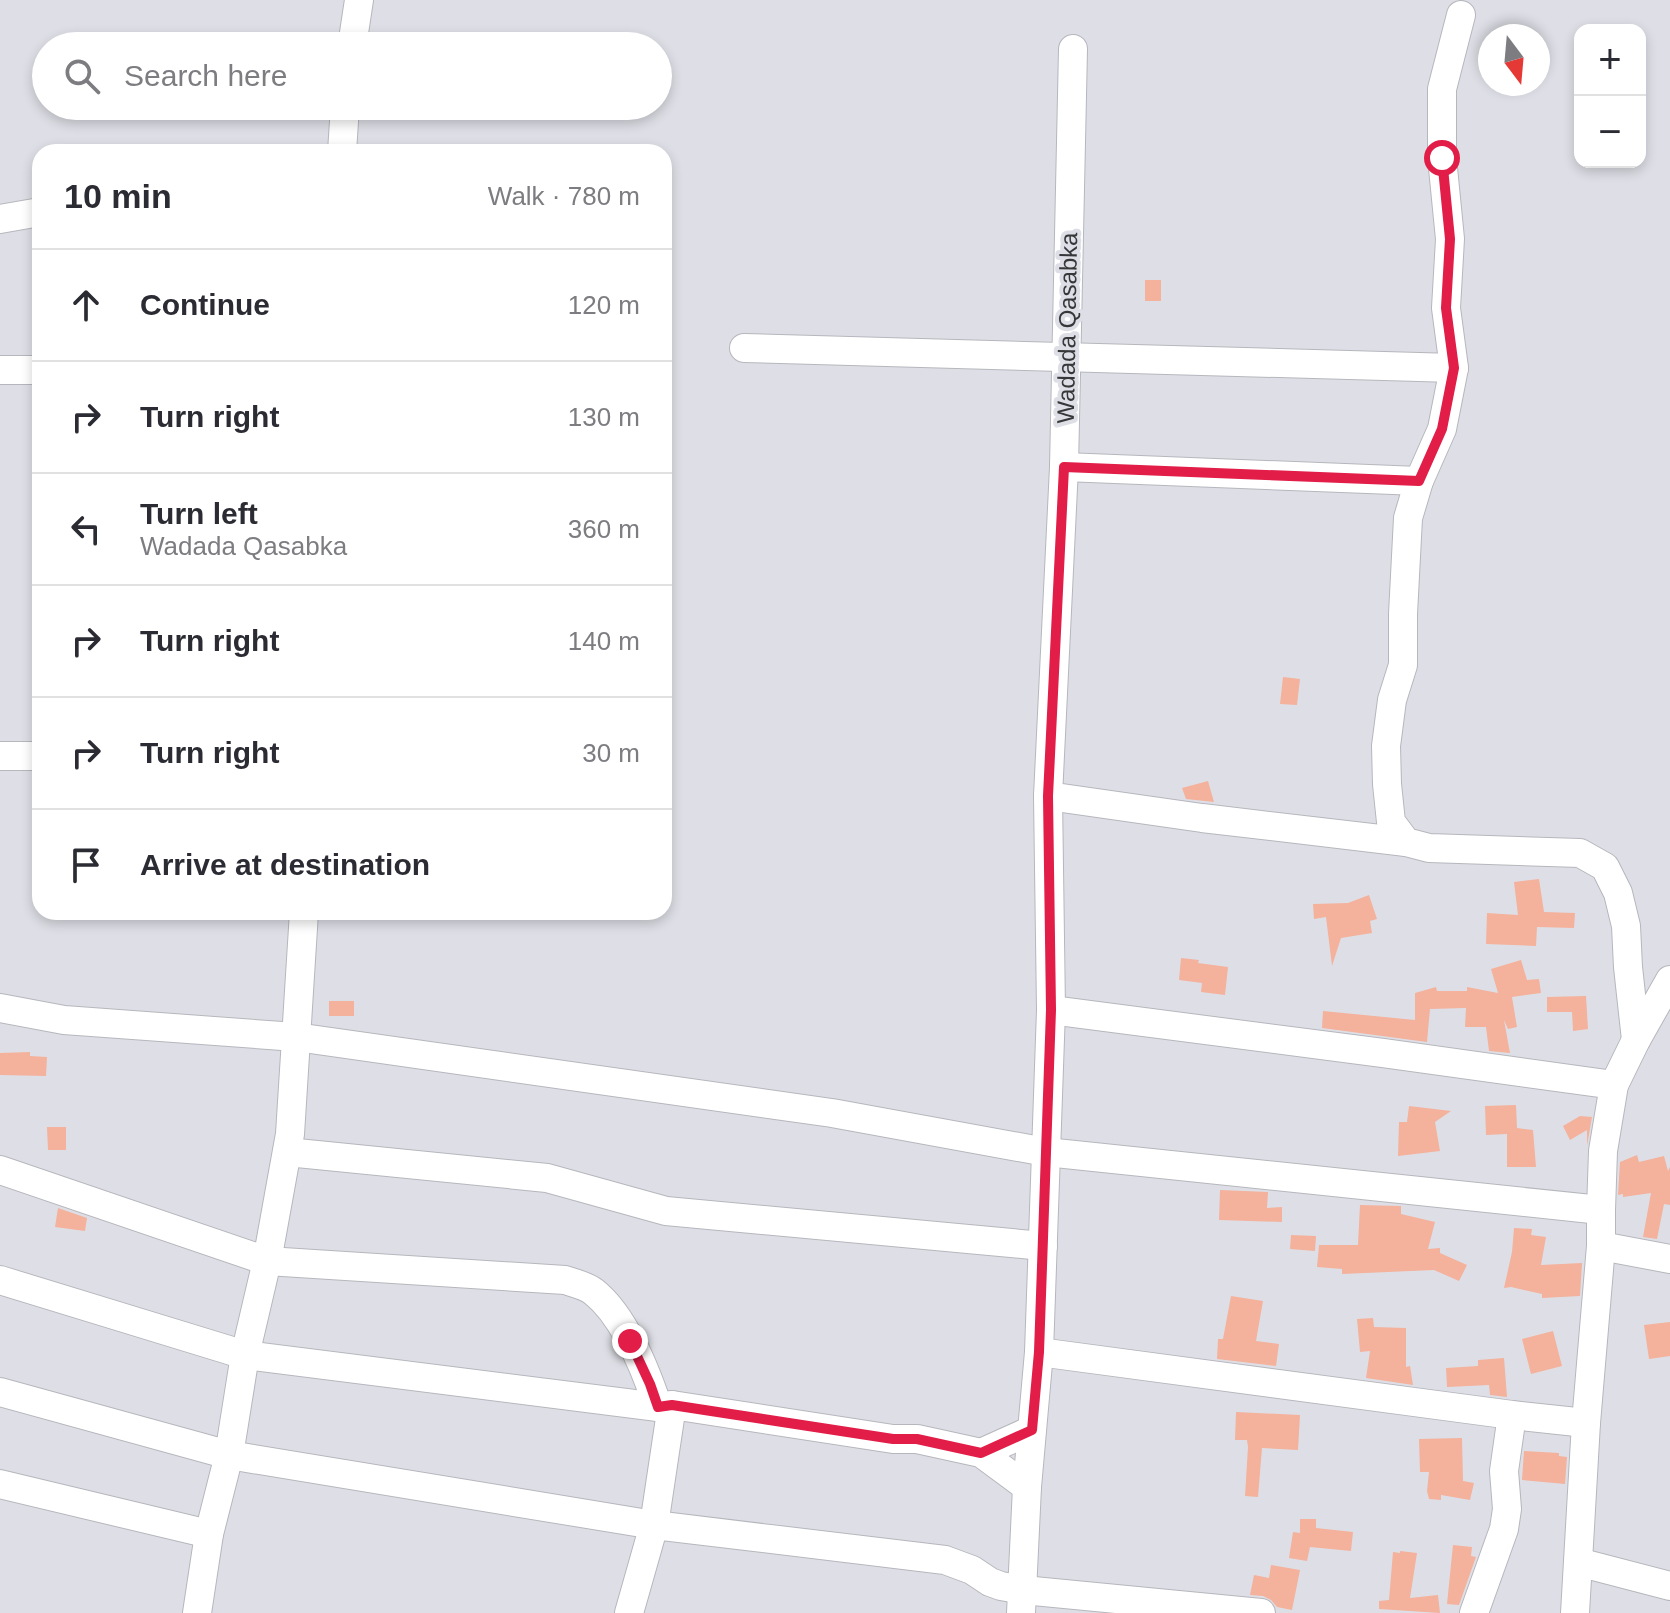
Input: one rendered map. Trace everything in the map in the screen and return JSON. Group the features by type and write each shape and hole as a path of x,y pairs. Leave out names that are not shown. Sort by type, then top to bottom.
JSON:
{"street":[{"path":"354,32 359,0"},
{"path":"1406,842 1391,822 1386,746 1392,700 1403,665 1408,518 1419,481 1442,429 1454,368 1446,308 1450,239 1442,158 1442,89 1461,15"},
{"name":"Wadada Qasabka","path":"1022,1602 1027,1487 1039,1352 1051,1010 1048,796 1064,467 1073,49"},
{"path":"343,144 344,120"},
{"path":"0,219 32,213"},
{"path":"744,348 1454,368"},
{"path":"0,370 32,370"},
{"path":"1064,467 1419,481"},
{"path":"0,756 32,756"},
{"path":"1048,796 1406,842 1429,848 1580,853 1605,867 1618,893 1626,926 1636,1040"},
{"path":"197,1613 209,1534 229,1455 245,1355 267,1261 290,1134 303,920"},
{"path":"1575,1613 1586,1423 1601,1246 1603,1151 1614,1085 1670,980"},
{"path":"0,1008 64,1020 296,1037 832,1113 1046,1152 1601,1210"},
{"path":"1051,1010 1614,1085"},
{"path":"287,1152 547,1178 666,1211 1043,1246"},
{"path":"1,1174 267,1261 565,1280 593,1290 610,1309 630,1341 650,1384 665,1406 654,1525 629,1613"},
{"path":"1601,1246 1670,1259"},
{"path":"0,1280 245,1355 665,1406 893,1439 917,1439 981,1453 1027,1487"},
{"path":"1039,1352 1586,1423"},
{"path":"0,1392 229,1455 654,1525 945,1560 972,1570 1022,1602 1261,1613"},
{"path":"1474,1613 1504,1529 1507,1509 1504,1471 1512,1415"},
{"path":"981,1453 1032,1430"},
{"path":"0,1484 209,1534"},
{"path":"1578,1562 1670,1586"}],"building":[{"path":"1145,280 1161,280 1161,301 1145,301"},
{"path":"1283,677 1300,679 1297,705 1280,704"},
{"path":"1208,781 1214,802 1186,799 1182,788"},
{"path":"1539,879 1544,912 1575,913 1574,928 1537,927 1536,946 1486,944 1487,913 1518,915 1514,882"},
{"path":"1369,895 1377,919 1370,921 1372,933 1341,938 1332,966 1326,917 1314,919 1313,904 1348,903"},
{"path":"1181,958 1228,967 1225,995 1201,992 1202,983 1179,980"},
{"path":"1521,960 1527,980 1539,979 1541,993 1512,997 1517,1027 1508,1029 1504,1020 1510,1053 1489,1051 1486,1027 1465,1027 1466,1008 1430,1009 1427,1042 1322,1028 1323,1011 1415,1020 1415,993 1436,987 1437,991 1467,991 1467,987 1498,993 1491,969"},
{"path":"1586,996 1588,1029 1573,1031 1572,1012 1547,1012 1547,997"},
{"path":"329,1001 354,1001 354,1016 329,1016"},
{"path":"30,1052 30,1056 47,1057 46,1076 0,1075 0,1053"},
{"path":"1516,1105 1517,1128 1533,1130 1536,1167 1507,1167 1507,1134 1486,1135 1485,1106"},
{"path":"1409,1106 1451,1111 1435,1122 1440,1151 1398,1156 1399,1122 1407,1122"},
{"path":"1580,1116 1592,1117 1587,1146 1587,1130 1570,1140 1563,1126"},
{"path":"47,1127 66,1127 66,1150 48,1150"},
{"path":"1637,1155 1639,1162 1664,1156 1668,1171 1670,1167 1670,1205 1664,1204 1657,1239 1643,1237 1651,1193 1618,1195 1620,1162"},
{"path":"1220,1190 1268,1192 1267,1208 1282,1207 1282,1222 1219,1220"},
{"path":"1360,1205 1401,1206 1401,1214 1435,1222 1428,1249 1440,1248 1440,1253 1467,1265 1459,1281 1434,1270 1342,1274 1342,1269 1317,1267 1319,1245 1358,1245"},
{"path":"58,1208 87,1218 85,1231 55,1227"},
{"path":"1514,1228 1532,1229 1531,1235 1546,1237 1541,1265 1582,1263 1580,1296 1542,1298 1542,1294 1504,1288"},
{"path":"1291,1235 1316,1236 1315,1251 1290,1249"},
{"path":"1231,1296 1263,1301 1256,1341 1279,1344 1276,1366 1217,1359 1218,1339 1223,1339"},
{"path":"1373,1318 1374,1327 1406,1328 1406,1367 1410,1366 1413,1385 1366,1378 1370,1351 1360,1352 1357,1319"},
{"path":"1670,1322 1670,1356 1649,1359 1644,1325"},
{"path":"1553,1331 1562,1366 1531,1374 1522,1339"},
{"path":"1504,1358 1507,1397 1490,1395 1489,1385 1447,1387 1446,1368 1478,1366 1478,1360"},
{"path":"1236,1412 1300,1415 1298,1450 1262,1448 1258,1497 1245,1496 1248,1447 1247,1440 1235,1440"},
{"path":"1462,1438 1463,1481 1474,1483 1470,1500 1441,1495 1441,1500 1429,1499 1429,1472 1420,1472 1419,1439"},
{"path":"1524,1451 1559,1453 1559,1456 1567,1457 1565,1484 1522,1480"},
{"path":"1300,1519 1316,1519 1316,1528 1353,1532 1351,1551 1310,1547 1307,1561 1289,1558 1293,1532 1300,1533"},
{"path":"1453,1545 1472,1547 1471,1556 1476,1557 1459,1605 1447,1604"},
{"path":"1393,1552 1417,1553 1410,1598 1438,1595 1440,1613 1379,1609 1379,1601 1389,1600"},
{"path":"1271,1565 1300,1570 1292,1610 1277,1607 1263,1596 1250,1595 1254,1575 1269,1578"}],"route":[{"path":"630,1341 658,1407 672,1405 893,1439 917,1439 981,1453 1032,1430 1039,1352 1051,1010 1048,796 1064,467 1419,481 1442,429 1454,368 1446,308 1450,239 1442,158"}]}
